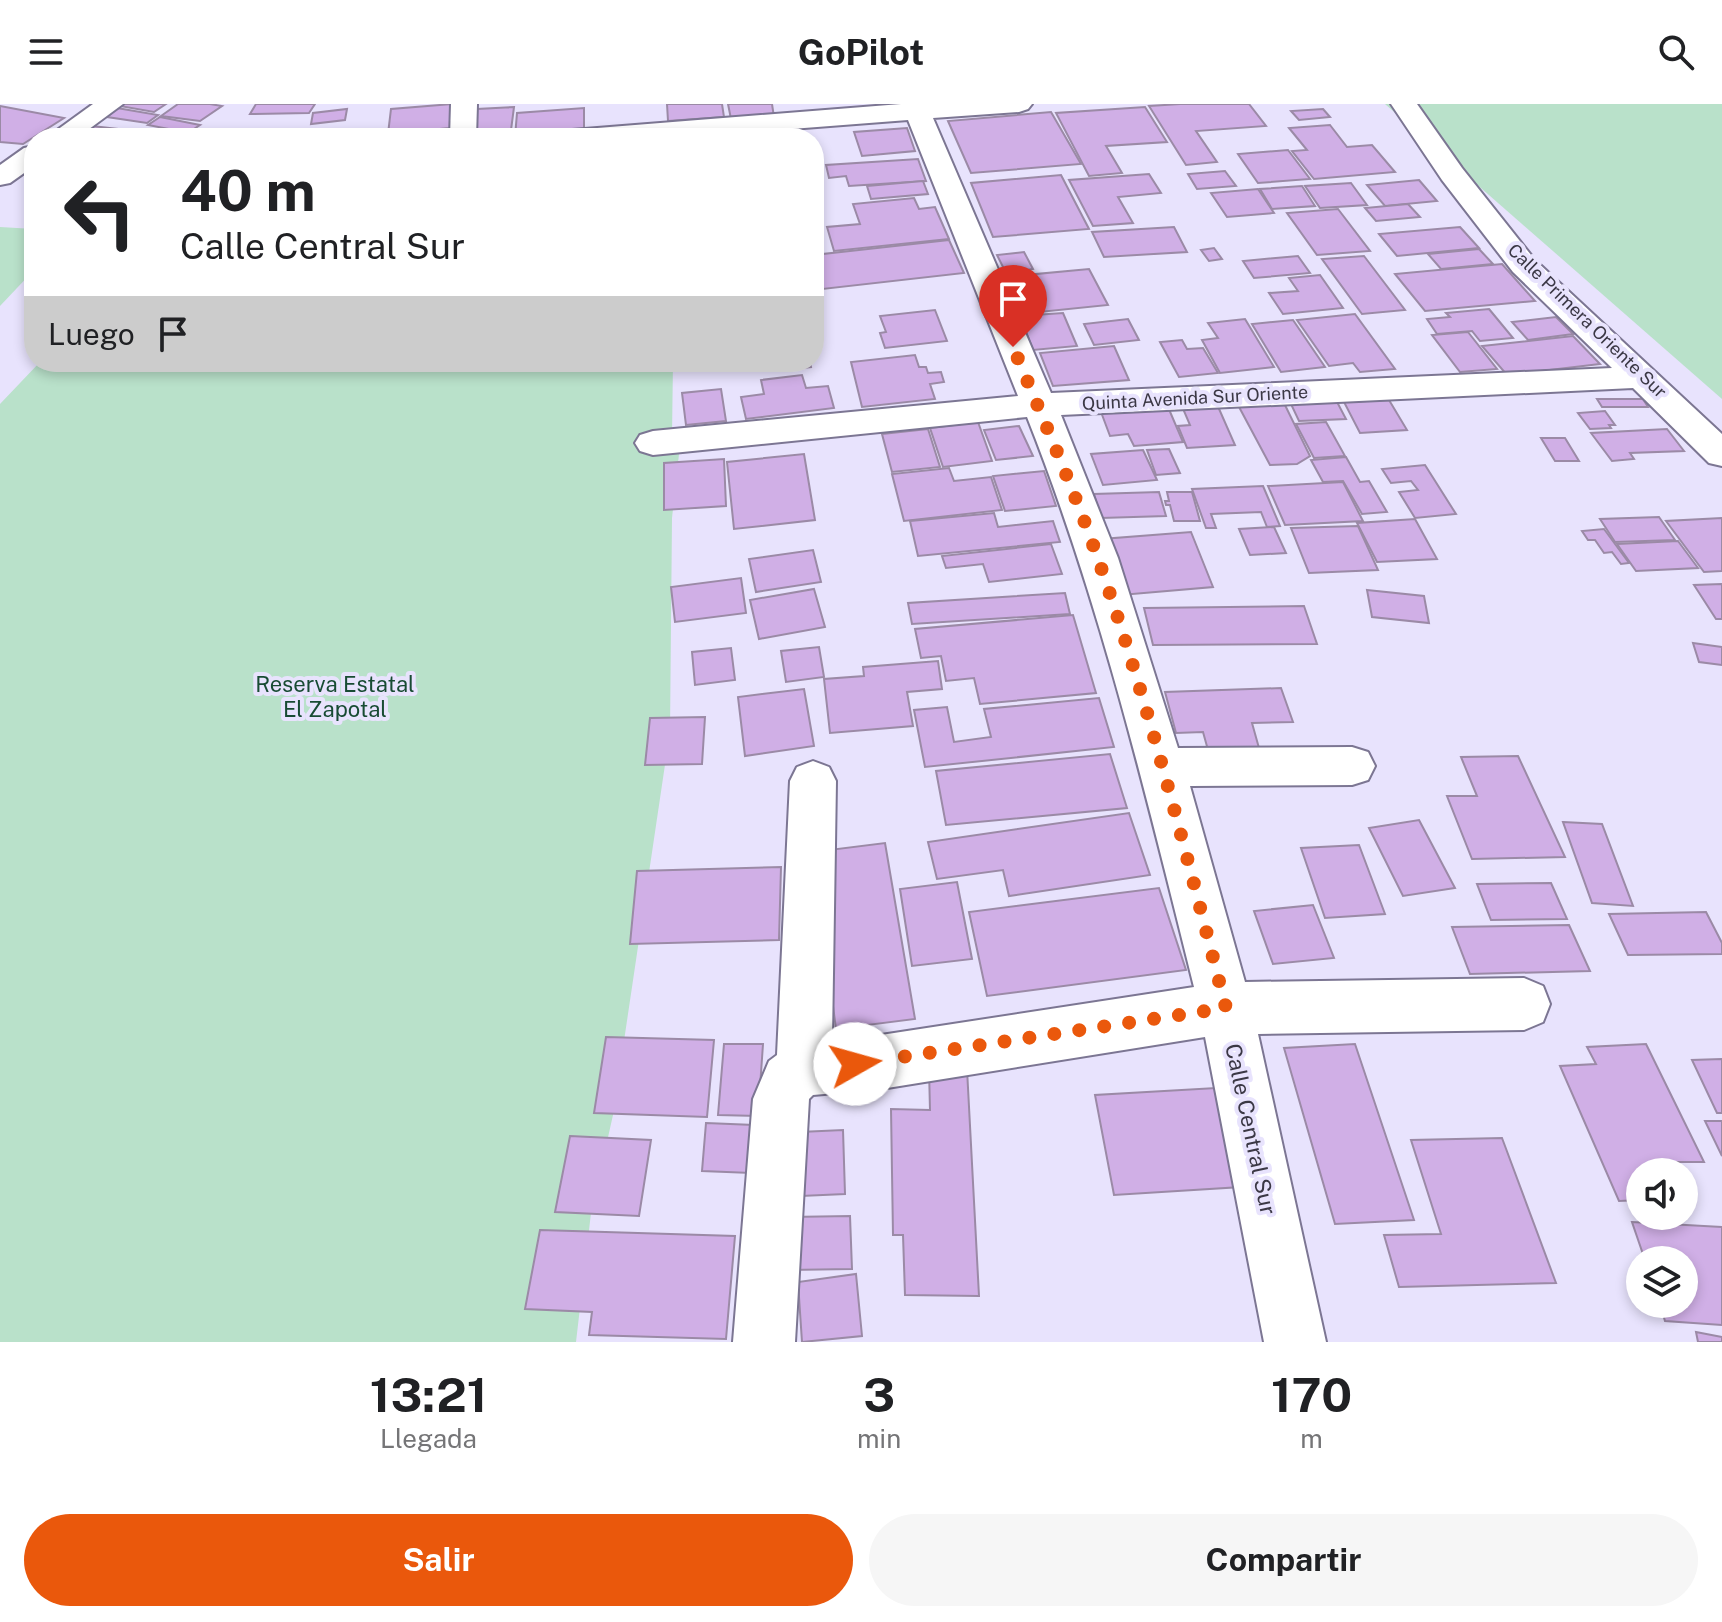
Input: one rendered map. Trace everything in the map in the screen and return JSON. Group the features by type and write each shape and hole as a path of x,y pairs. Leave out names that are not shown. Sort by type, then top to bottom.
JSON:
{"street":[{"path":"74,128 110,104"},
{"path":"463,128 464,104"},
{"path":"690,128 915,109 1019,104"},
{"name":"Calle Primera Oriente Sur","path":"1404,104 1452,174 1524,266 1722,454"},
{"name":"Calle Central Sur","path":"915,109 1059,453 1098,558 1162,767 1226,1008 1295,1342"},
{"path":"0,177 24,161"},
{"path":"0,188 24,186"},
{"name":"Quinta Avenida Sur Oriente","path":"653,443 1037,405 1643,377"},
{"path":"1162,767 1352,766"},
{"path":"804,1069 813,781"},
{"path":"764,1342 781,1099 788,1080 804,1069 881,1062 1226,1008 1524,1004"}],"green space":[{"path":"1385,104 1722,104 1722,399"},
{"path":"0,227 24,228 24,281 0,306"},
{"name":"Reserva Estatal El Zapotal","path":"30,372 673,372 672,435 680,445 672,518 670,731 613,1115 591,1213 576,1342 0,1342 0,404"}],"building":[{"path":"166,104 154,112 120,106"},
{"path":"178,104 222,106 200,121 161,116"},
{"path":"256,104 315,104 309,113 250,114"},
{"path":"452,104 450,128 389,128 391,109"},
{"path":"667,104 722,104 724,117 668,121"},
{"path":"728,104 772,104 774,117 731,119"},
{"path":"1249,104 1266,126 1196,131 1217,162 1186,165 1149,106"},
{"path":"0,106 64,118 48,128 24,128 23,144 0,142"},
{"path":"514,107 511,128 474,128 477,109"},
{"path":"1145,107 1167,142 1106,146 1122,173 1089,176 1056,113"},
{"path":"117,108 158,115 147,123 107,117"},
{"path":"584,108 584,128 516,128 517,113"},
{"path":"347,109 345,120 311,124 313,113"},
{"path":"1323,109 1330,117 1299,120 1291,111"},
{"path":"1051,112 1081,164 971,173 948,121"},
{"path":"160,117 200,125 195,128 164,128 148,125"},
{"path":"1330,125 1347,147 1372,145 1395,172 1314,179 1292,151 1307,150 1289,128"},
{"path":"907,128 915,151 862,156 854,132"},
{"path":"1288,150 1310,179 1258,183 1238,154"},
{"path":"918,159 926,181 849,186 846,176 829,178 826,165"},
{"path":"1225,171 1236,186 1197,189 1188,174"},
{"path":"1149,174 1161,193 1118,197 1133,223 1093,226 1069,180"},
{"path":"1061,175 1089,229 993,237 971,183"},
{"path":"1419,180 1437,201 1385,206 1367,185"},
{"path":"923,181 928,194 871,199 867,186"},
{"path":"1351,183 1367,205 1320,208 1305,186"},
{"path":"1302,186 1315,206 1272,209 1260,189"},
{"path":"1258,189 1274,213 1227,217 1211,193"},
{"path":"914,198 919,209 935,207 949,239 834,251 827,227 860,224 853,204"},
{"path":"1408,204 1420,217 1376,221 1365,208"},
{"path":"1338,209 1370,251 1317,255 1287,213"},
{"path":"1174,227 1187,252 1104,257 1092,232"},
{"path":"1460,227 1479,248 1397,256 1379,234"},
{"path":"949,240 964,273 824,289 824,254"},
{"path":"1214,248 1222,259 1209,261 1201,250"},
{"path":"1479,249 1493,264 1441,269 1428,254"},
{"path":"1024,252 1033,269 1006,273 997,255"},
{"path":"1298,256 1310,273 1254,278 1243,261"},
{"path":"1364,256 1405,310 1362,314 1322,259"},
{"path":"1502,264 1535,301 1425,311 1395,274"},
{"path":"1089,269 1108,305 1020,314 1004,277"},
{"path":"1320,275 1343,308 1283,314 1269,293 1298,291 1289,278"},
{"path":"1489,309 1513,338 1480,341 1472,331 1437,334 1427,319 1450,317 1446,313"},
{"path":"935,310 947,341 885,348 880,333 886,332 880,316"},
{"path":"1063,313 1077,346 1033,350 1020,316"},
{"path":"1355,314 1395,369 1360,372 1353,363 1329,366 1297,320"},
{"path":"1556,317 1573,334 1528,340 1512,322"},
{"path":"1128,319 1139,340 1094,345 1084,324"},
{"path":"1245,319 1274,367 1220,373 1202,340 1218,338 1208,323"},
{"path":"1293,320 1325,367 1281,372 1252,324"},
{"path":"1468,332 1497,369 1460,372 1432,335"},
{"path":"1573,336 1600,364 1507,375 1482,346"},
{"path":"1182,340 1187,349 1203,348 1218,373 1179,377 1160,342"},
{"path":"1114,346 1129,380 1053,386 1040,353"},
{"path":"915,355 919,367 926,367 928,373 941,372 944,382 930,384 935,399 862,407 851,362"},
{"path":"802,375 806,388 828,386 834,408 746,419 741,397 764,394 761,380"},
{"path":"721,389 726,421 686,425 682,393"},
{"path":"1597,399 1643,399 1648,407 1602,407"},
{"path":"1336,400 1346,419 1299,421 1290,402"},
{"path":"1389,400 1407,430 1360,433 1344,402"},
{"path":"1283,401 1310,456 1297,464 1270,465 1238,405"},
{"path":"1216,402 1235,445 1187,448 1178,426 1190,425 1181,404"},
{"path":"1168,407 1183,442 1134,446 1128,434 1110,436 1101,412"},
{"path":"1605,411 1615,425 1609,425 1611,428 1590,429 1578,413"},
{"path":"978,422 992,461 943,467 930,428"},
{"path":"1326,422 1345,456 1314,458 1296,424"},
{"path":"1019,426 1033,456 996,460 984,430"},
{"path":"928,429 940,467 892,472 882,434"},
{"path":"1667,429 1684,451 1630,453 1634,459 1612,461 1591,433"},
{"path":"1541,438 1565,438 1579,461 1555,461"},
{"path":"1169,449 1180,473 1156,475 1147,450"},
{"path":"1143,450 1157,480 1103,485 1091,454"},
{"path":"804,454 815,520 734,529 727,462"},
{"path":"1346,457 1360,482 1369,481 1387,512 1362,514 1343,481 1323,482 1311,460"},
{"path":"724,459 726,506 664,510 664,463"},
{"path":"1425,465 1456,514 1415,518 1399,492 1418,490 1411,481 1391,483 1382,469"},
{"path":"949,468 954,481 991,477 1002,510 904,521 892,474"},
{"path":"1044,471 1056,506 1005,511 993,476"},
{"path":"1343,482 1363,521 1285,525 1268,486"},
{"path":"1263,486 1280,526 1267,527 1261,512 1211,514 1216,528 1206,528 1192,489"},
{"path":"1159,492 1166,516 1101,518 1094,494"},
{"path":"1167,492 1192,492 1200,521 1174,521 1170,505 1166,505 1165,501 1169,501"},
{"path":"994,513 998,527 1053,521 1060,542 918,556 910,521"},
{"path":"1659,517 1675,540 1615,542 1600,519"},
{"path":"1722,518 1722,571 1704,572 1666,521"},
{"path":"1415,519 1437,559 1377,562 1357,523"},
{"path":"1358,526 1378,570 1309,573 1291,528"},
{"path":"1274,527 1286,553 1250,555 1239,529"},
{"path":"1604,529 1629,563 1621,564 1612,552 1604,553 1595,540 1588,540 1582,531"},
{"path":"1191,532 1213,587 1121,595 1102,539"},
{"path":"1678,541 1698,568 1636,571 1617,544"},
{"path":"1051,544 1062,574 989,582 983,564 946,568 942,556"},
{"path":"813,550 821,582 756,592 749,559"},
{"path":"741,578 746,613 675,622 671,587"},
{"path":"1722,584 1722,619 1716,619 1694,585"},
{"path":"814,589 825,627 759,639 750,600"},
{"path":"1367,590 1424,596 1429,623 1372,617"},
{"path":"1065,593 1070,614 912,624 908,603"},
{"path":"1304,606 1317,644 1153,645 1144,608"},
{"path":"1073,615 1096,693 980,704 974,678 946,681 941,656 921,658 915,629"},
{"path":"1693,643 1722,647 1722,665 1699,662"},
{"path":"819,647 824,677 786,682 781,651"},
{"path":"731,648 735,680 695,685 692,652"},
{"path":"938,661 942,689 907,692 913,726 830,733 824,679 864,676 863,667"},
{"path":"1281,688 1293,722 1252,723 1259,748 1208,750 1203,732 1176,733 1165,692"},
{"path":"804,689 814,746 745,756 738,697"},
{"path":"1099,698 1114,747 925,767 914,710 947,707 954,742 991,737 984,709"},
{"path":"705,717 702,764 645,765 650,718"},
{"path":"1110,754 1127,808 946,825 936,771"},
{"path":"1518,756 1565,857 1472,859 1447,796 1477,796 1461,757"},
{"path":"1129,813 1150,875 1009,896 1003,870 937,879 928,842"},
{"path":"1419,820 1455,888 1403,896 1369,828"},
{"path":"1563,822 1602,824 1633,906 1592,903"},
{"path":"885,843 915,1019 836,1029 813,852"},
{"path":"1359,845 1385,914 1325,918 1301,848"},
{"path":"781,867 779,940 630,944 637,871"},
{"path":"957,882 972,959 912,966 900,889"},
{"path":"1551,883 1567,919 1491,920 1477,884"},
{"path":"1159,888 1186,970 987,996 969,912"},
{"path":"1313,905 1334,958 1273,964 1254,911"},
{"path":"1706,912 1722,943 1722,954 1628,955 1609,914"},
{"path":"1569,925 1590,971 1470,974 1452,927"},
{"path":"606,1037 714,1040 707,1117 594,1113"},
{"path":"724,1044 763,1044 758,1116 718,1115"},
{"path":"1355,1044 1414,1220 1335,1224 1284,1048"},
{"path":"1646,1044 1704,1162 1698,1162 1698,1158 1626,1158 1626,1201 1619,1201 1560,1066 1596,1064 1587,1047"},
{"path":"1722,1059 1722,1113 1717,1113 1692,1060"},
{"path":"929,1069 967,1069 979,1296 905,1295 903,1235 893,1235 891,1109 930,1110"},
{"path":"1216,1088 1241,1187 1114,1195 1095,1095"},
{"path":"1705,1121 1722,1121 1722,1156"},
{"path":"706,1123 754,1125 751,1173 702,1171"},
{"path":"843,1130 845,1194 801,1196 800,1132"},
{"path":"570,1136 651,1140 639,1216 555,1212"},
{"path":"1502,1138 1556,1283 1399,1287 1384,1235 1441,1234 1411,1140"},
{"path":"850,1216 852,1269 788,1270 789,1217"},
{"path":"1722,1227 1722,1325 1665,1321 1664,1318 1698,1318 1698,1246 1640,1246 1635,1230"},
{"path":"540,1230 735,1236 726,1339 589,1335 592,1312 525,1309"},
{"path":"856,1274 862,1336 802,1342 798,1282"},
{"path":"1696,1332 1722,1337 1722,1342 1698,1342"}],"route":[{"path":"855,1064 1226,1008 1162,767 1098,558 1059,453 1013,347"}]}
